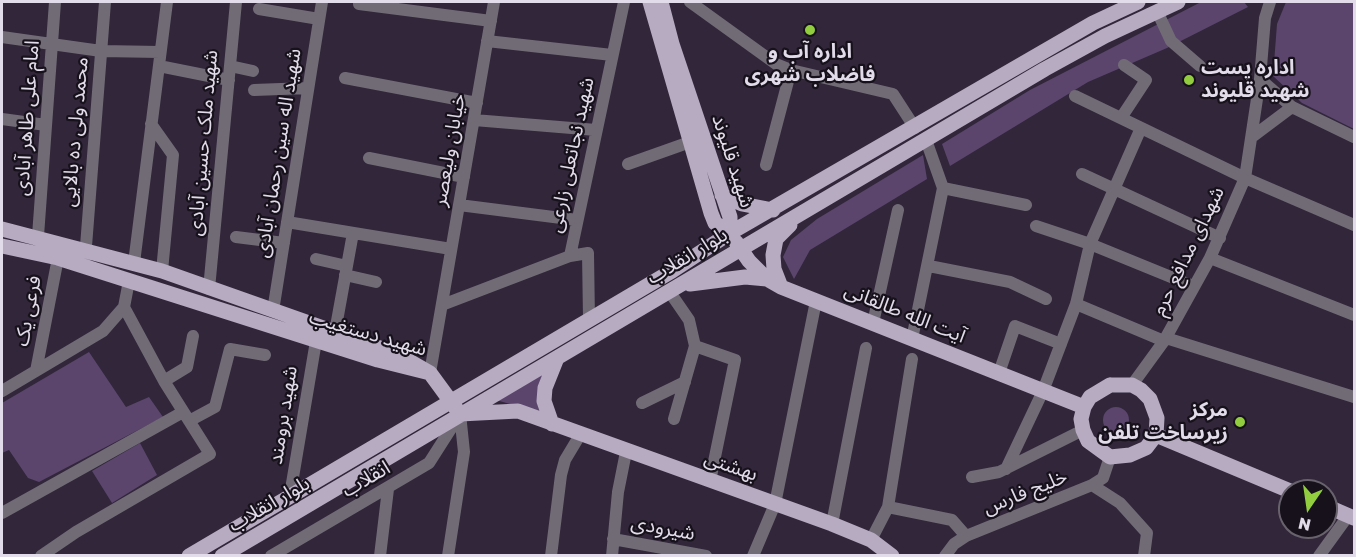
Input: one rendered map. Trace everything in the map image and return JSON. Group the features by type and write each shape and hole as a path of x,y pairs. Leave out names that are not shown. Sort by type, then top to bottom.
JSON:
{"main road":[{"name":"شهید قلیوند","path":"650,2 715,223 730,233"},
{"name":"شهید قلیوند","path":"661,2 672,45 730,217 730,233"},
{"name":"بلوار انقلاب","path":"189,555 672,271 730,233 1093,23 1138,2"},
{"name":"بلوار انقلاب","path":"222,555 1055,63 1178,2"},
{"path":"722,195 742,204 773,210"},
{"path":"781,287 774,269 777,239 801,213"},
{"name":"شهید دستغیب","path":"2,229 38,236 60,251"},
{"name":"آیت الله طالقانی","path":"730,233 749,261 767,279 781,287 1084,407"},
{"name":"شهید دستغیب","path":"2,246 60,251 85,258 134,263 162,271 397,354 430,373"},
{"name":"شهید دستغیب","path":"85,258 129,280 316,341 430,373"},
{"path":"129,280 134,263"},
{"path":"672,289 707,280 746,277 767,279"},
{"path":"552,424 544,400 544,388 557,358"},
{"path":"430,373 460,414"},
{"path":"1110,385 1132,385 1150,399 1157,418 1156,435 1146,448 1130,455 1110,457 1088,441 1081,418 1084,407 1090,398 1110,385"},
{"name":"بهشتی","path":"460,414 518,411 626,452 832,524 871,540 892,555"},
{"path":"1156,435 1278,486"}],"street":[{"name":"امام علی طاهر آبادی","path":"38,236 55,2"},
{"name":"محمد ولی ده بالایی","path":"85,258 105,2"},
{"path":"134,263 167,2"},
{"name":"شهید ملک حسین آبادی","path":"209,289 236,2"},
{"name":"شهید اله سین رحمان آبادی","path":"273,311 322,2"},
{"name":"خیابان ولیعصر","path":"442,305 494,2"},
{"name":"شهید نجاتعلی زارعی","path":"442,305 570,256 624,2"},
{"path":"690,2 768,59 791,70 893,94 915,128"},
{"path":"1262,2 1266,18"},
{"path":"1266,18 1270,2"},
{"path":"359,4 491,21"},
{"path":"259,9 319,19"},
{"path":"1157,11 1171,41 1200,66"},
{"name":"شهدای مدافع حرم","path":"1132,385 1165,340 1210,258 1245,178 1260,80 1266,18"},
{"path":"2,37 101,51 160,52"},
{"path":"487,41 612,55"},
{"path":"1121,118 1146,80 1124,65"},
{"path":"159,66 229,80"},
{"path":"230,66 253,71"},
{"path":"766,165 791,70"},
{"path":"345,78 477,103"},
{"path":"1260,80 1292,107 1354,137"},
{"path":"254,90 308,88"},
{"path":"1075,96 1245,178 1354,225"},
{"path":"1252,137 1292,107"},
{"path":"2,119 46,125"},
{"path":"474,120 596,130"},
{"path":"151,124 173,154 162,271"},
{"path":"1006,469 1043,391 1076,304 1090,244 1141,128"},
{"path":"912,339 929,266 943,188 926,140"},
{"path":"628,164 690,142"},
{"path":"369,158 464,177"},
{"path":"1082,174 1220,238"},
{"path":"943,188 1026,205"},
{"path":"459,206 577,220"},
{"path":"873,324 898,210"},
{"path":"287,222 451,249"},
{"path":"1036,226 1090,244 1193,286"},
{"path":"334,332 353,233"},
{"path":"236,237 284,243"},
{"name":"فرعی یک","path":"36,371 60,251"},
{"path":"570,256 588,253 589,320"},
{"path":"1210,258 1354,315"},
{"path":"316,259 376,282"},
{"path":"929,266 1010,282 1046,298"},
{"path":"2,391 103,332 124,307 129,280"},
{"path":"672,289 689,320 695,346 674,420"},
{"path":"753,555 775,504 816,301"},
{"path":"1076,304 1165,340 1354,397"},
{"path":"430,373 442,305"},
{"path":"41,555 210,454 164,381 124,307"},
{"path":"999,374 1015,326 1061,344"},
{"path":"164,381 187,367 193,336"},
{"name":"شهید برومند","path":"290,495 316,341"},
{"path":"695,346 735,360 710,481"},
{"path":"832,524 866,348"},
{"path":"2,511 186,416 215,407 230,349 265,355"},
{"path":"871,540 888,507 912,358"},
{"path":"642,403 685,382"},
{"path":"448,555 464,452 460,414"},
{"name":"انقلاب","path":"271,555 388,489 429,463 460,414"},
{"path":"972,477 1006,469 1083,430"},
{"path":"551,555 561,475 565,460 580,435"},
{"path":"612,555 626,452"},
{"name":"خلیج فارس","path":"945,555 954,544 966,536 1092,485 1103,478 1110,457"},
{"path":"1092,485 1120,503 1147,533 1144,555"},
{"path":"380,555 388,489"},
{"path":"888,507 952,520 966,536"},
{"path":"1319,555 1351,517"},
{"name":"شیرودی","path":"613,539 706,555"}],"shaded area":[{"path":"1201,2 1244,2 1248,7 1167,48 1088,82 950,166 942,144 1030,90"},
{"path":"1286,2 1354,2 1354,129 1302,103 1273,76 1277,24"},
{"path":"923,155 927,179 810,250 794,279 783,257 791,240 817,219"},
{"path":"89,352 126,407 149,397 163,417 39,482 28,478 9,450 2,453 2,403"},
{"path":"545,371 541,413 496,400"},
{"path":"1116,407 1125,411 1129,420 1125,429 1116,433 1107,429 1103,420 1107,411"},
{"path":"140,443 157,475 112,503 92,471"}],"place":[{"name":"اداره آب و فاضلاب شهری","path":"810,30"},
{"name":"اداره پست شهید قلیوند","path":"1189,80"},
{"name":"مرکز زیرساخت تلفن","path":"1240,422"}]}
